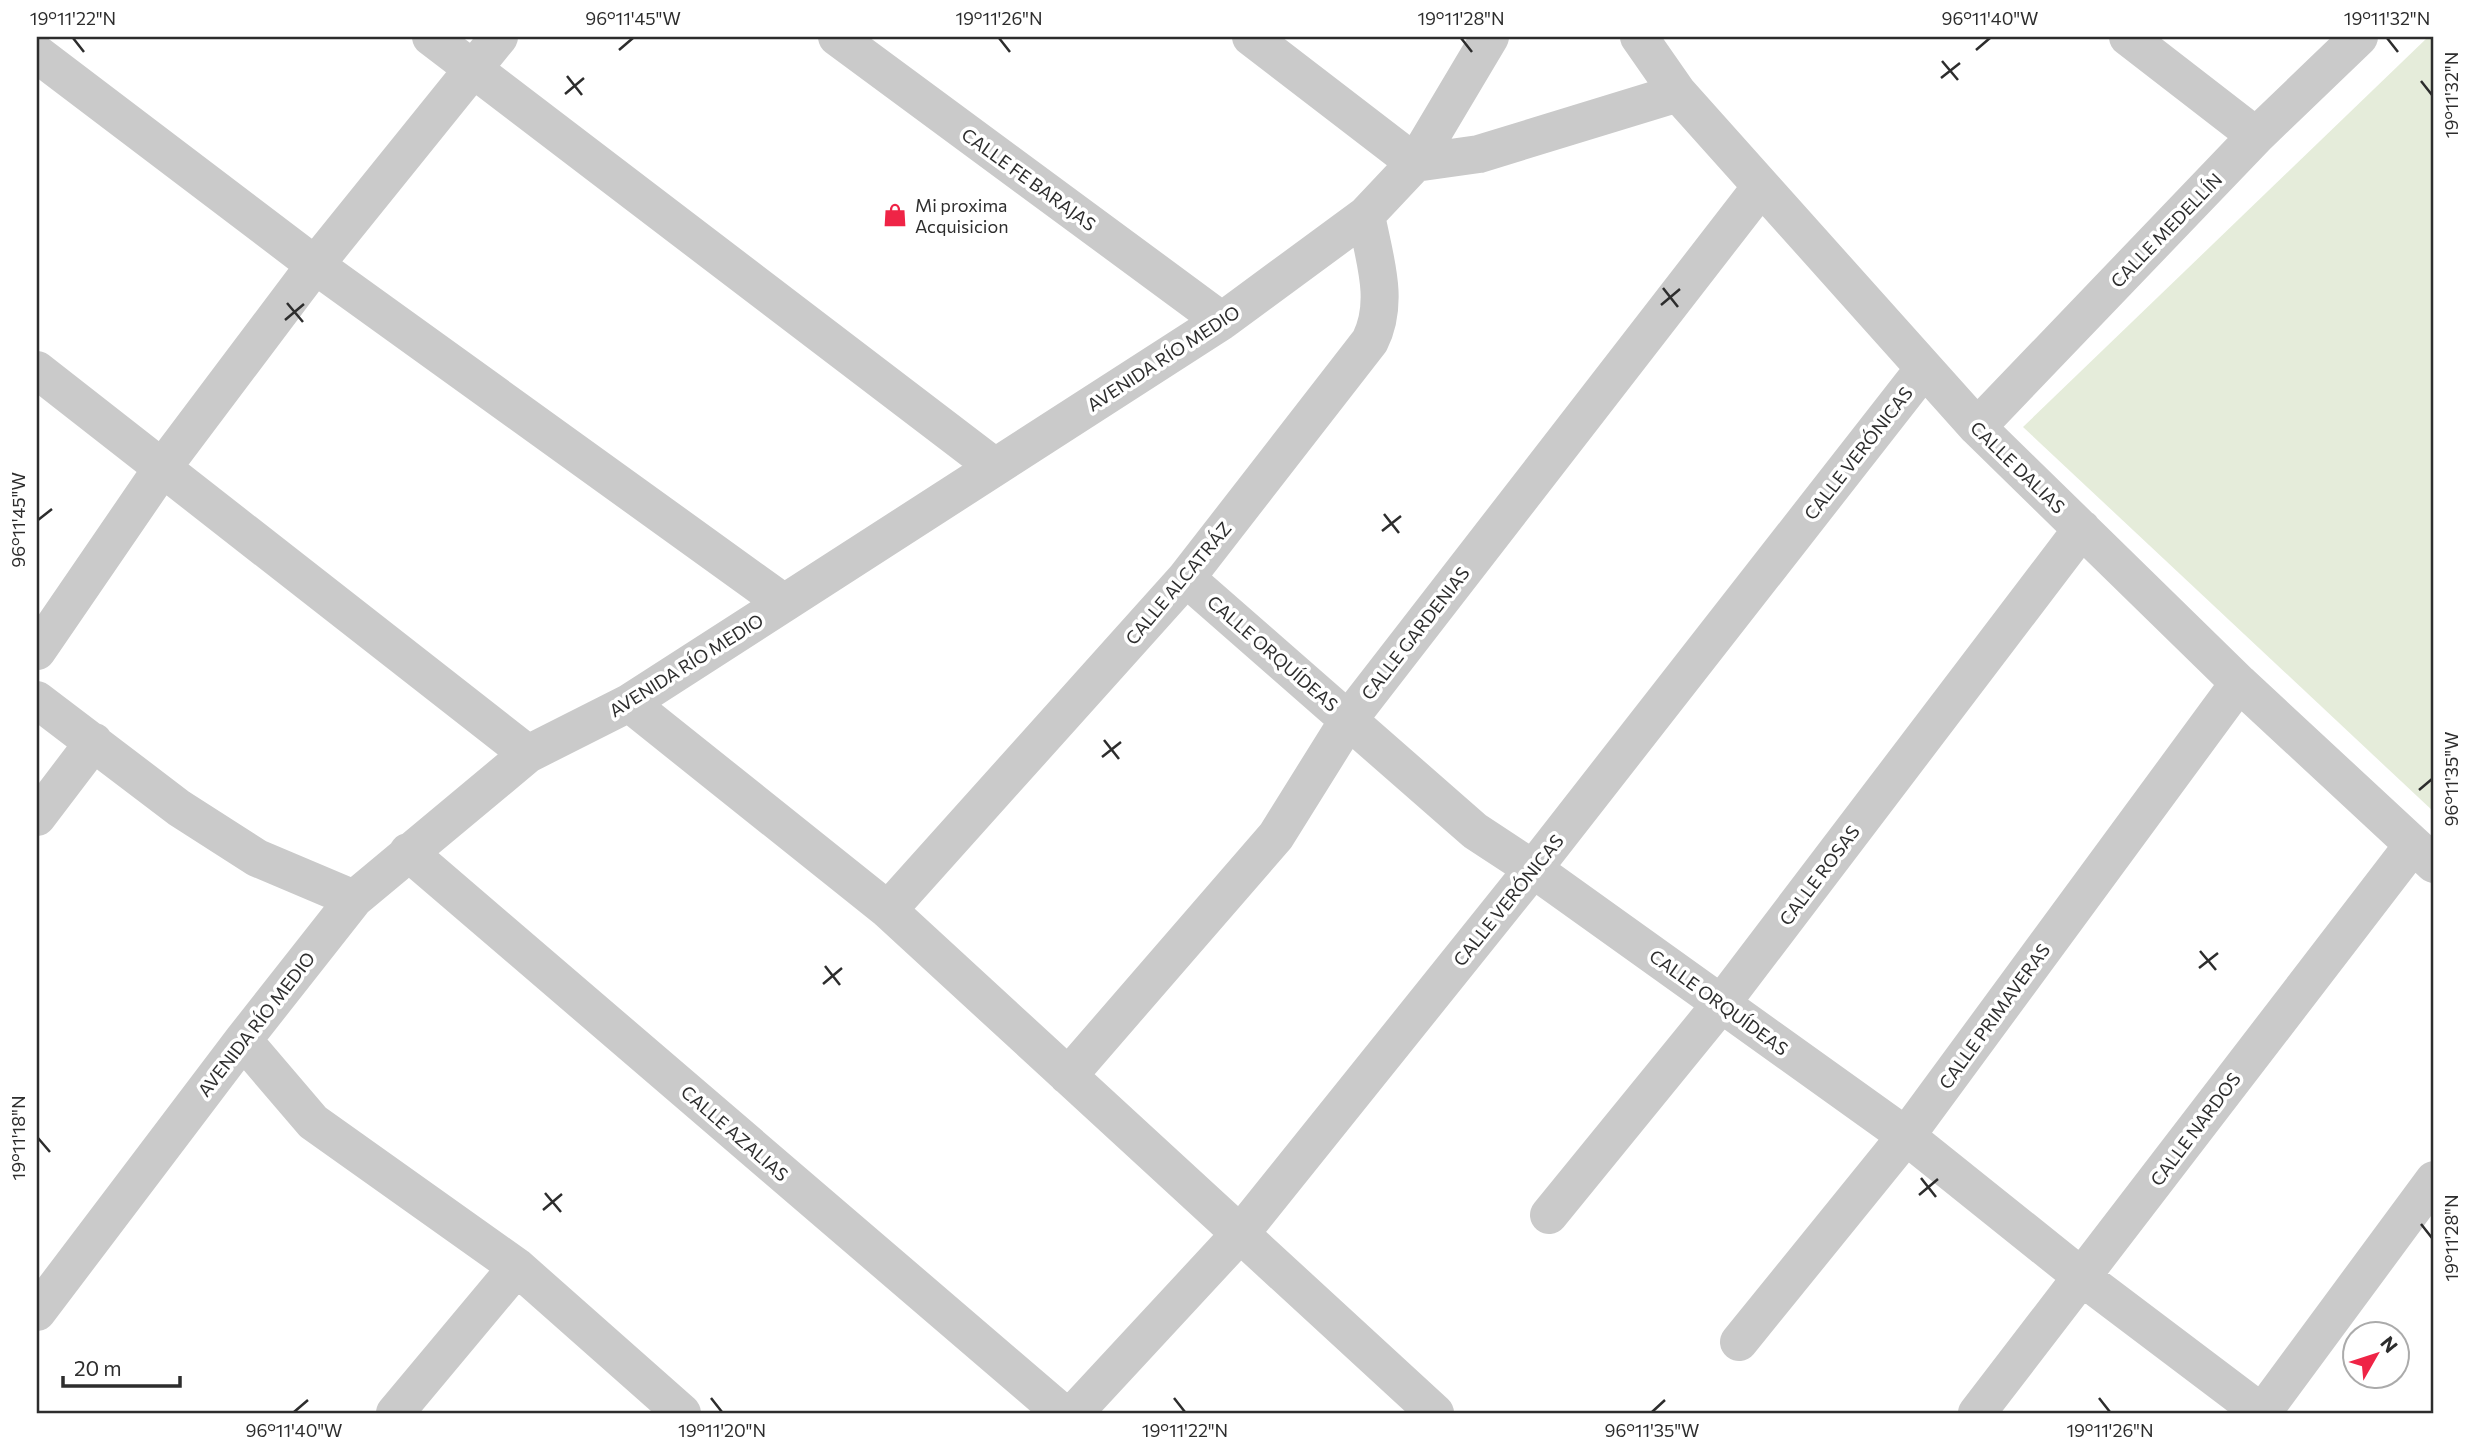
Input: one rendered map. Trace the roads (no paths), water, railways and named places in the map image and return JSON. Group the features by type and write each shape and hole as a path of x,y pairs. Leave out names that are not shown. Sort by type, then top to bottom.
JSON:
{"street":[{"path":"431,37 995,467"},
{"path":"37,651 163,467 315,265 499,37"},
{"name":"CALLE FE BARAJAS","path":"837,37 1222,321"},
{"path":"1251,37 1415,163 1479,154 1678,93"},
{"name":"AVENIDA RÍO MEDIO","path":"37,1312 243,1040 354,899 528,754 629,703 1222,321 1366,215 1415,163 1490,37"},
{"name":"CALLE DALIAS","path":"1639,37 1678,93 1923,370 1977,427 2239,683 2424,854"},
{"path":"2128,37 2256,136"},
{"name":"CALLE MEDELLÍN","path":"1977,427 2256,136 2359,37"},
{"path":"37,54 315,265 784,603"},
{"name":"CALLE GARDENIAS","path":"1068,1076 1276,836 1349,719 1761,187"},
{"name":"CALLE ALCATRÁZ","path":"888,910 1186,578 1370,341 1379,323 1382,298 1366,215"},
{"path":"37,370 528,754"},
{"name":"CALLE VERÓNICAS","path":"1074,1413 1240,1234 1533,869 1923,370"},
{"name":"CALLE ROSAS","path":"1549,1215 1721,1004 2081,529"},
{"name":"CALLE ORQUÍDEAS","path":"1186,578 1475,831 1533,869 1906,1136 2082,1277 2262,1413"},
{"name":"CALLE PRIMAVERAS","path":"1739,1342 1906,1136 2239,683"},
{"path":"37,700 180,808 257,858 354,899"},
{"path":"629,703 888,910 1435,1413"},
{"path":"37,817 94,741"},
{"name":"CALLE AZALIAS","path":"408,852 1062,1413"},
{"name":"CALLE NARDOS","path":"1978,1413 2082,1277 2424,854"},
{"path":"243,1040 313,1122 517,1266 682,1413"},
{"path":"2262,1413 2434,1180"},
{"path":"395,1413 517,1266"}],"place":[{"name":"Mi proxima Acquisicion","path":"895,215"}]}
